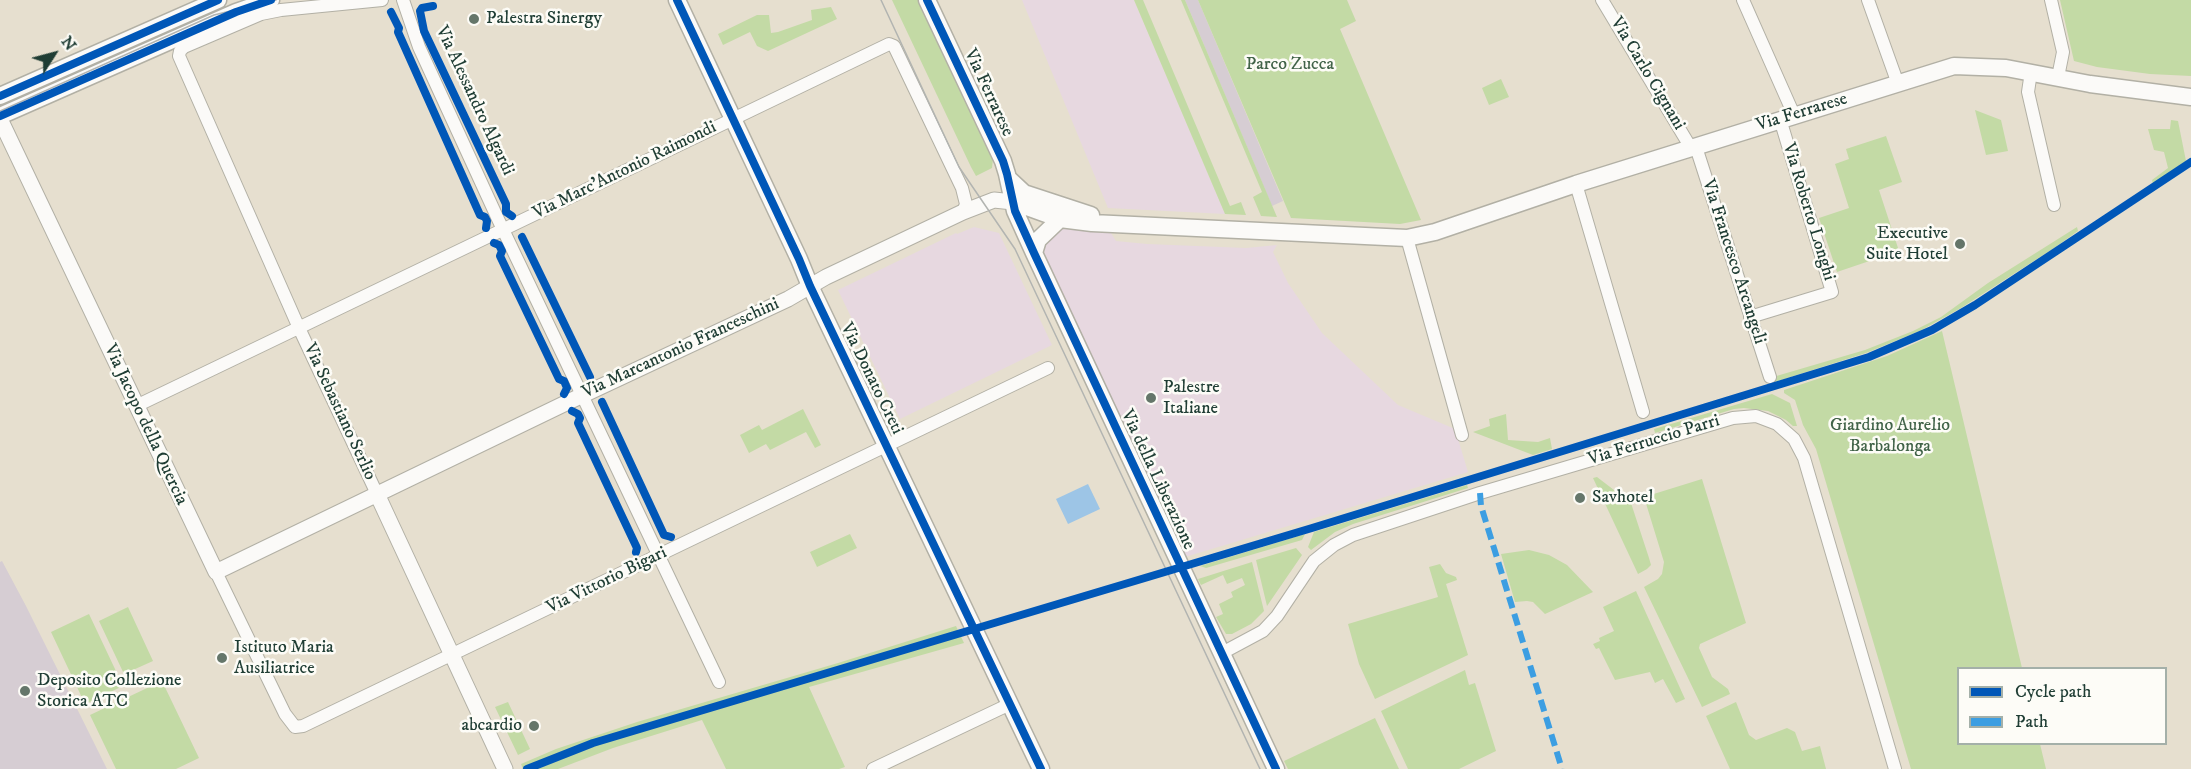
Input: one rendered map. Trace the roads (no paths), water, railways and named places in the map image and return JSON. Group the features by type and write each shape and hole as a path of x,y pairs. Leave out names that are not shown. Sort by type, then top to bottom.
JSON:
{"main road":[{"path":"0,96 218,0"},
{"name":"Via Donato Creti","path":"677,0 810,286 1041,769"},
{"name":"Via Ferrarese","path":"927,0 1003,161 1013,202 1060,219 1124,224 1407,238 1435,232 1576,184 1954,66 2006,68 2090,84 2191,97"},
{"path":"0,118 236,12 273,5"},
{"name":"Via Ferrarese","path":"1008,179 1024,193 1124,224"},
{"name":"Via della Liberazione","path":"1013,202 1034,253 1276,769"},
{"path":"1034,253 1039,238 1060,219"}],"street":[{"path":"273,5 382,0"},
{"name":"Via Alessandro Algardi","path":"403,0 419,47 503,230 719,682"},
{"name":"Via Carlo Cignani","path":"1602,0 1693,147"},
{"path":"1743,0 1787,117"},
{"path":"1868,0 1898,84"},
{"path":"2051,0 2063,52 2058,77"},
{"name":"Via Sebastiano Serlio","path":"273,5 184,47 179,53 181,62 299,328 506,769"},
{"name":"Via Marc'Antonio Raimondi","path":"136,406 887,45 894,46 962,188 966,204 963,212"},
{"path":"2031,72 2028,92 2054,205"},
{"name":"Via Roberto Longhi","path":"1750,317 1832,292 1787,117"},
{"name":"Via Jacopo della Quercia","path":"0,118 216,572 285,714 295,727"},
{"name":"Via Francesco Arcangeli","path":"1693,147 1770,377"},
{"path":"1576,184 1643,412"},
{"name":"Via Marcantonio Franceschini","path":"216,572 788,299 810,286 963,212 997,200 1013,202"},
{"path":"1407,238 1462,435"},
{"name":"Via Vittorio Bigari","path":"295,727 308,725 1048,368"},
{"name":"Via Ferruccio Parri","path":"1222,653 1263,631 1277,616 1314,561 1343,540 1402,518 1597,458 1733,418 1756,417 1777,424 1794,439 1804,458 1895,769"},
{"path":"873,769 1010,704"}],"water":[{"path":"1088,484 1100,509 1068,524 1056,499"}],"tram line":[{"path":"0,111 214,15 276,0"},
{"path":"881,0 959,167 1015,249 1260,769"}],"place":[{"name":"Palestra Sinergy","path":"474,19"},
{"name":"Executive Suite Hotel","path":"1960,244"},
{"name":"Palestre Italiane","path":"1151,398"},
{"name":"Savhotel","path":"1580,498"},
{"name":"Istituto Maria Ausiliatrice","path":"222,658"},
{"name":"Deposito Collezione Storica ATC","path":"25,691"},
{"name":"abcardio","path":"534,726"}],"park label":[{"name":"Parco Zucca","path":"1290,65"},
{"name":"Giardino Aurelio Barbalonga","path":"1890,436"}]}
